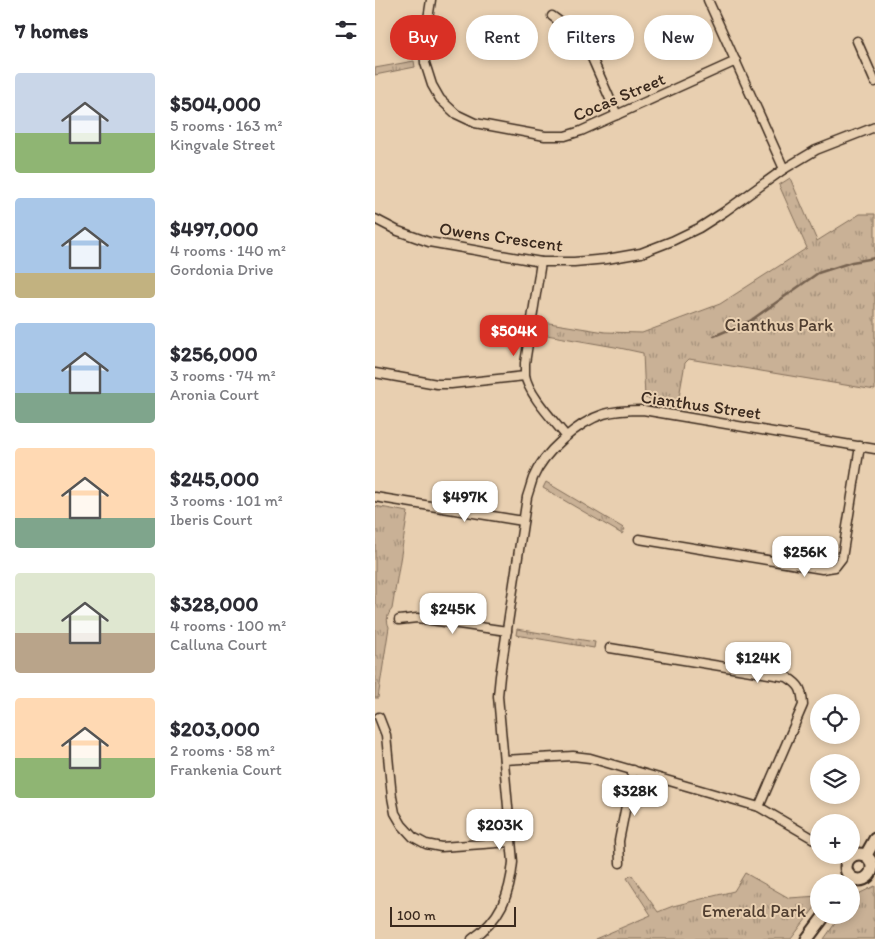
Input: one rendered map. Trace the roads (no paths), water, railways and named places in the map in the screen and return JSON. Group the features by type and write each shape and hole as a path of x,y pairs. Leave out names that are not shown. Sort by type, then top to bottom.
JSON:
{"street":[{"name":"Cocas Street","path":"431,0 424,44 425,63 432,85 440,99 456,114 475,123 545,136 565,136 581,131 736,62"},
{"path":"708,0 784,169"},
{"path":"857,41 875,82"},
{"path":"593,60 617,115"},
{"name":"Owens Crescent","path":"375,219 398,231 429,242 541,262 607,260 641,253 699,228 784,169 816,150 875,127"},
{"path":"541,262 525,363 525,376 529,388 537,400 566,436"},
{"path":"375,373 437,384 525,376"},
{"name":"Cianthus Street","path":"472,939 488,926 499,912 508,894 511,878 513,862 499,696 500,676 527,497 533,477 548,454 566,436 581,426 602,414 623,410 643,410 875,449"},
{"path":"639,539 821,569 835,567 842,558 860,446"},
{"path":"375,497 523,520"},
{"path":"399,620 417,618 507,631"},
{"path":"610,648 787,677 797,684 803,693 803,705 759,807"},
{"path":"379,717 386,735 395,813 413,838 426,844 441,846 511,842"},
{"path":"504,760 573,756 590,758 759,807 810,837"},
{"path":"620,863 619,841 633,770"},
{"path":"866,855 875,839"},
{"path":"860,853 870,858 873,866 871,874 860,880"},
{"path":"807,939 818,924"}],"waterway":[{"path":"714,336 750,321 818,273 852,262 875,258"}],"park label":[{"name":"Cianthus Park","path":"779,325"},
{"name":"Emerald Park","path":"754,911"}]}
